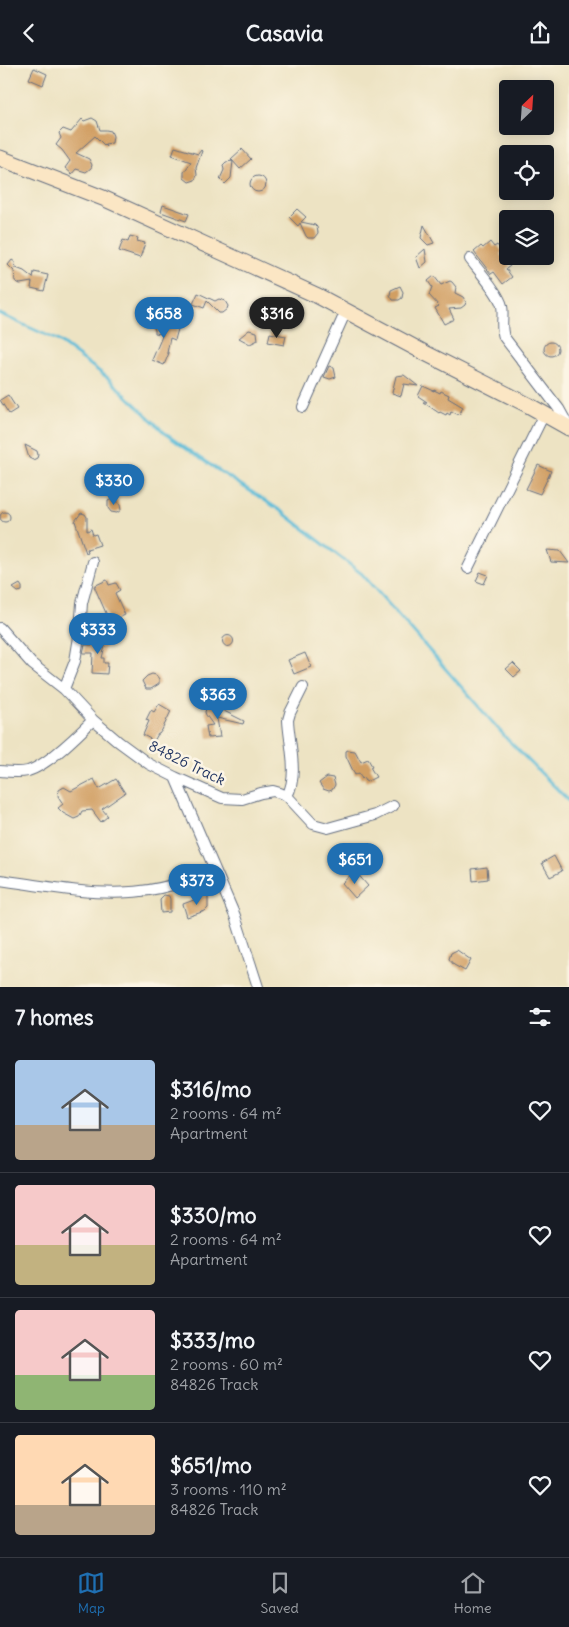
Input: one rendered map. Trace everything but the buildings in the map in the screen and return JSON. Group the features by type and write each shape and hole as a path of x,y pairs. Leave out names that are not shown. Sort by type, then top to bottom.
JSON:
{"street":[{"path":"0,158 103,198 318,296 569,427"},
{"path":"470,259 498,297 502,306 501,330 504,337 559,409 569,427"},
{"path":"303,407 346,311"},
{"path":"468,568 544,414"},
{"path":"64,689 75,661 82,603 94,562"},
{"name":"84826 Track","path":"0,627 32,664 64,689 93,720 149,764 222,798 242,799 273,791 287,796"},
{"path":"303,687 288,720 292,776 291,787 287,796 313,824 328,828 375,815 393,806"},
{"path":"0,771 26,771 36,767 51,757 93,720"},
{"path":"175,777 235,916 258,987"},
{"path":"0,881 95,893 124,893 153,890 197,877 214,867"}],"waterway":[{"path":"0,314 57,340 108,378 167,435 281,511 362,574 508,740 569,801"}]}
